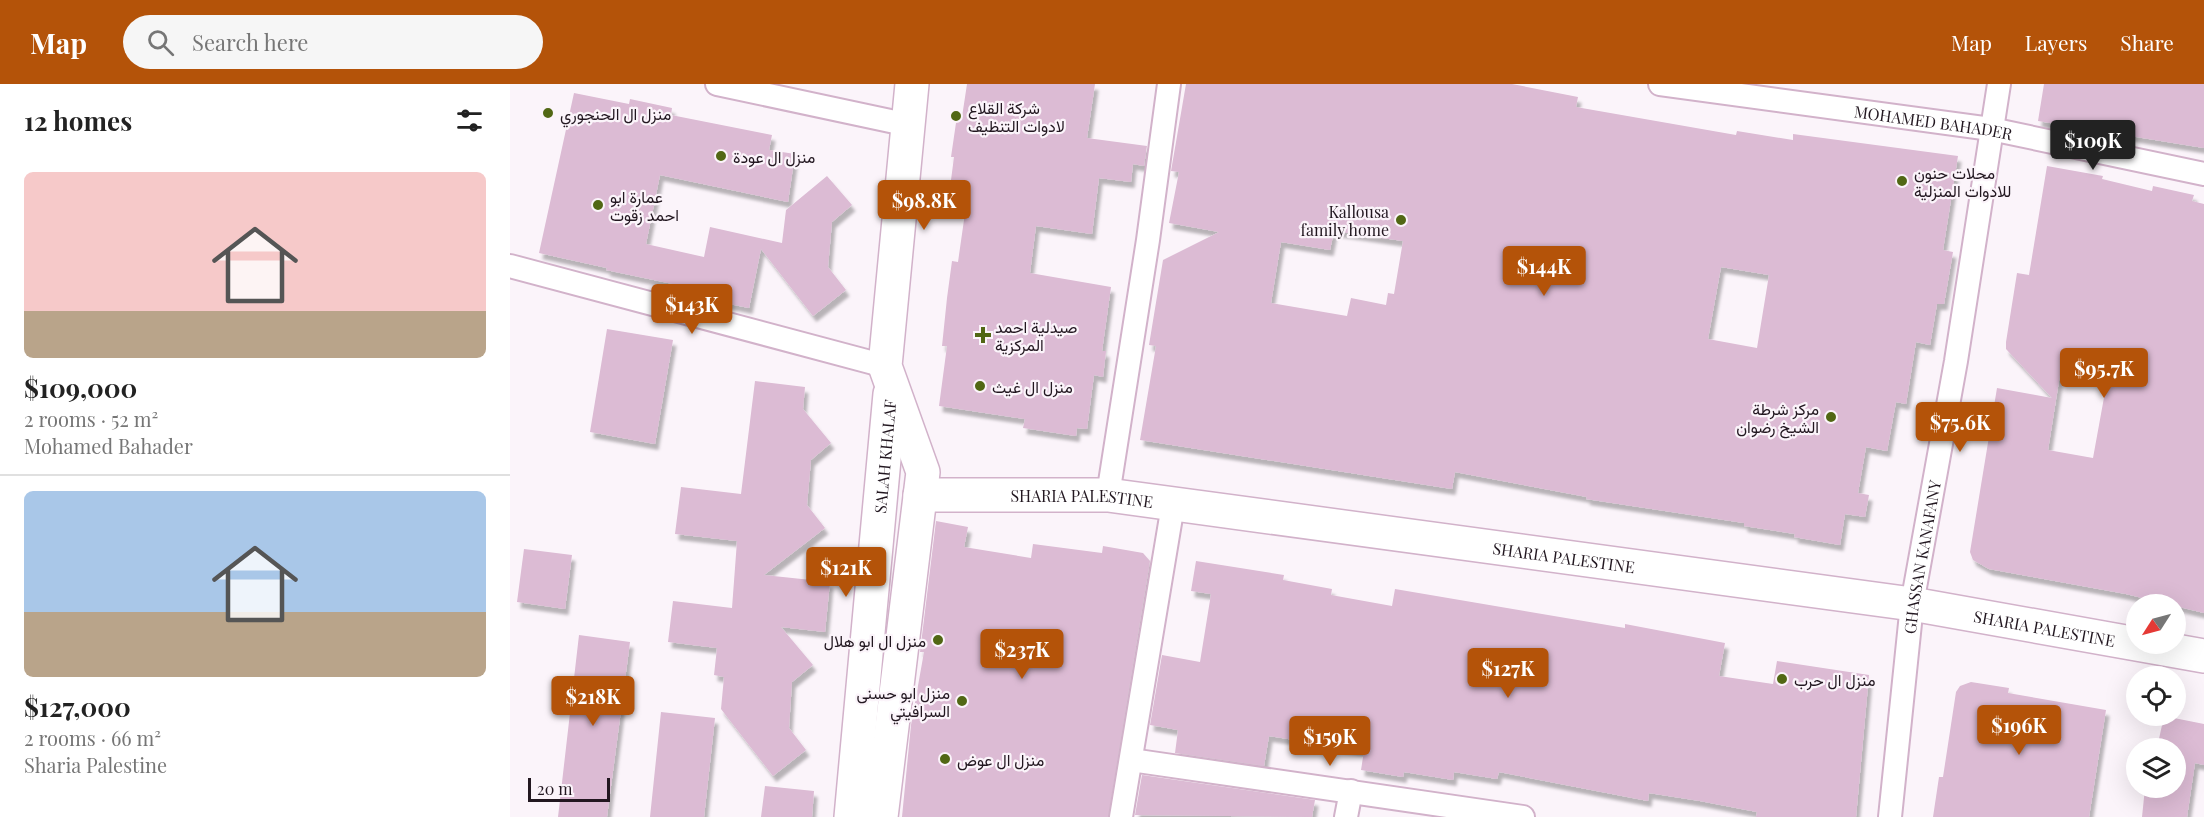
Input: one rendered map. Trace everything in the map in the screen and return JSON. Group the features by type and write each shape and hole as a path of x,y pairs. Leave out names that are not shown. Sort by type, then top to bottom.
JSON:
{"street":[{"path":"717,84 909,125"},
{"name":"SALAH KHALAF","path":"851,817 912,84"},
{"path":"1108,495 1148,240 1169,84"},
{"name":"MOHAMED BAHADER","path":"1660,84 1991,129 2204,174"},
{"name":"GHASSAN KANAFANY","path":"1890,817 1912,604 1956,361 1999,84"},
{"path":"510,266 888,375"},
{"name":"SALAH KHALAF","path":"881,817 923,472 888,375"},
{"name":"SHARIA PALESTINE","path":"920,495 1108,495 1912,604 2204,656"},
{"path":"1121,817 1173,505"},
{"path":"1131,760 1351,790 1524,817"},
{"path":"1346,817 1351,790"}],"building":[{"path":"967,84 1095,84 1087,138 1147,146 1144,166 1133,164 1131,182 1099,178 1092,234 1036,226 1030,273 1111,287 1102,351 1106,351 1103,377 1094,375 1087,429 1077,428 1076,436 1023,428 1025,419 939,406 947,346 942,346 947,298 952,261 958,262 966,206 948,203 954,157 951,157 957,116 962,117"},
{"path":"1186,84 1512,84 1578,97 1576,107 1736,135 1737,131 1793,140 1793,134 1958,156 1943,250 1953,252 1944,304 1937,304 1930,345 1916,342 1906,404 1896,402 1887,451 1866,447 1858,493 1869,495 1865,517 1845,514 1840,545 1794,537 1795,534 1744,526 1744,523 1586,499 1587,497 1455,472 1452,489 1140,440 1156,346 1149,345 1163,260 1219,232 1169,223 1179,172 1171,171","holes":["1334,231 1403,241 1394,294 1388,293 1386,305 1351,298 1347,316 1271,303 1281,242 1330,250","1721,267 1769,275 1757,348 1708,339"]},
{"path":"2044,84 2204,84 2204,148 2038,121"},
{"path":"574,93 629,104 630,99 672,108 671,115 772,135 769,150 795,154 788,202 660,175 646,244 704,257 710,227 782,243 786,210 827,176 852,205 832,222 828,267 846,290 813,316 761,249 749,308 695,297 697,289 539,253"},
{"path":"2047,166 2103,176 2102,179 2152,191 2153,186 2194,195 2192,201 2204,204 2204,613 2186,609 2186,594 2126,594 1989,569 1973,560 1970,552 1997,388 2052,398 2006,349 2017,273 2029,275","holes":["2062,362 2109,370 2093,458 2048,450"]},
{"path":"607,329 673,340 655,444 590,432"},
{"path":"755,381 805,387 803,409 831,443 811,460 807,505 825,528 764,575 830,582 825,632 781,627 813,665 792,682 789,728 806,750 773,776 721,709 724,677 714,675 717,648 668,642 673,601 732,608 737,541 675,534 681,487 741,494"},
{"path":"936,521 968,527 964,547 1031,558 1033,544 1102,553 1103,546 1143,553 1150,561 1108,817 902,817 911,725 924,652 920,652"},
{"path":"524,549 572,555 565,609 517,602"},
{"path":"1196,561 1284,575 1283,580 1332,589 1331,595 1392,606 1395,589 1625,628 1625,624 1725,643 1719,676 1773,684 1777,661 1869,675 1856,817 1756,817 1757,812 1700,801 1649,793 1648,801 1499,772 1497,779 1454,772 1453,780 1404,772 1403,777 1361,770 1364,751 1269,736 1264,766 1175,753 1178,730 1150,725 1162,655 1200,662 1211,594 1191,591"},
{"path":"579,635 630,642 607,817 558,817"},
{"path":"1971,682 2009,688 2008,693 2106,710 2089,817 1933,817 1939,777 1943,777 1956,692 1960,686"},
{"path":"661,712 715,718 704,817 650,817"},
{"path":"2186,720 2204,724 2204,765 2195,763 2187,817 2142,817 2144,798 2186,798 2186,738 2159,738 2162,726 2186,726"},
{"path":"1142,775 1315,800 1312,817 1135,815"},
{"path":"765,786 814,791 812,817 761,817"}],"place":[{"name":"منزل ال الحنجوري","path":"548,113"},
{"name":"شركة القلاع لادوات التنظيف","path":"956,116"},
{"name":"منزل ال عودة","path":"721,156"},
{"name":"محلات حنون للادوات المنزلية","path":"1902,181"},
{"name":"عمارة ابو احمد زقوت","path":"598,205"},
{"name":"Kallousa family home","path":"1401,220"},
{"name":"صيدلية احمد المركزية","path":"983,335"},
{"name":"منزل ال غيث","path":"980,386"},
{"name":"مركز شرطة الشيخ رضوان","path":"1831,417"},
{"name":"منزل ال ابو هلال","path":"938,640"},
{"name":"منزل ال حرب","path":"1782,679"},
{"name":"منزل ابو حسنى السرافيتي","path":"962,701"},
{"name":"منزل ال عوض","path":"945,759"}]}
